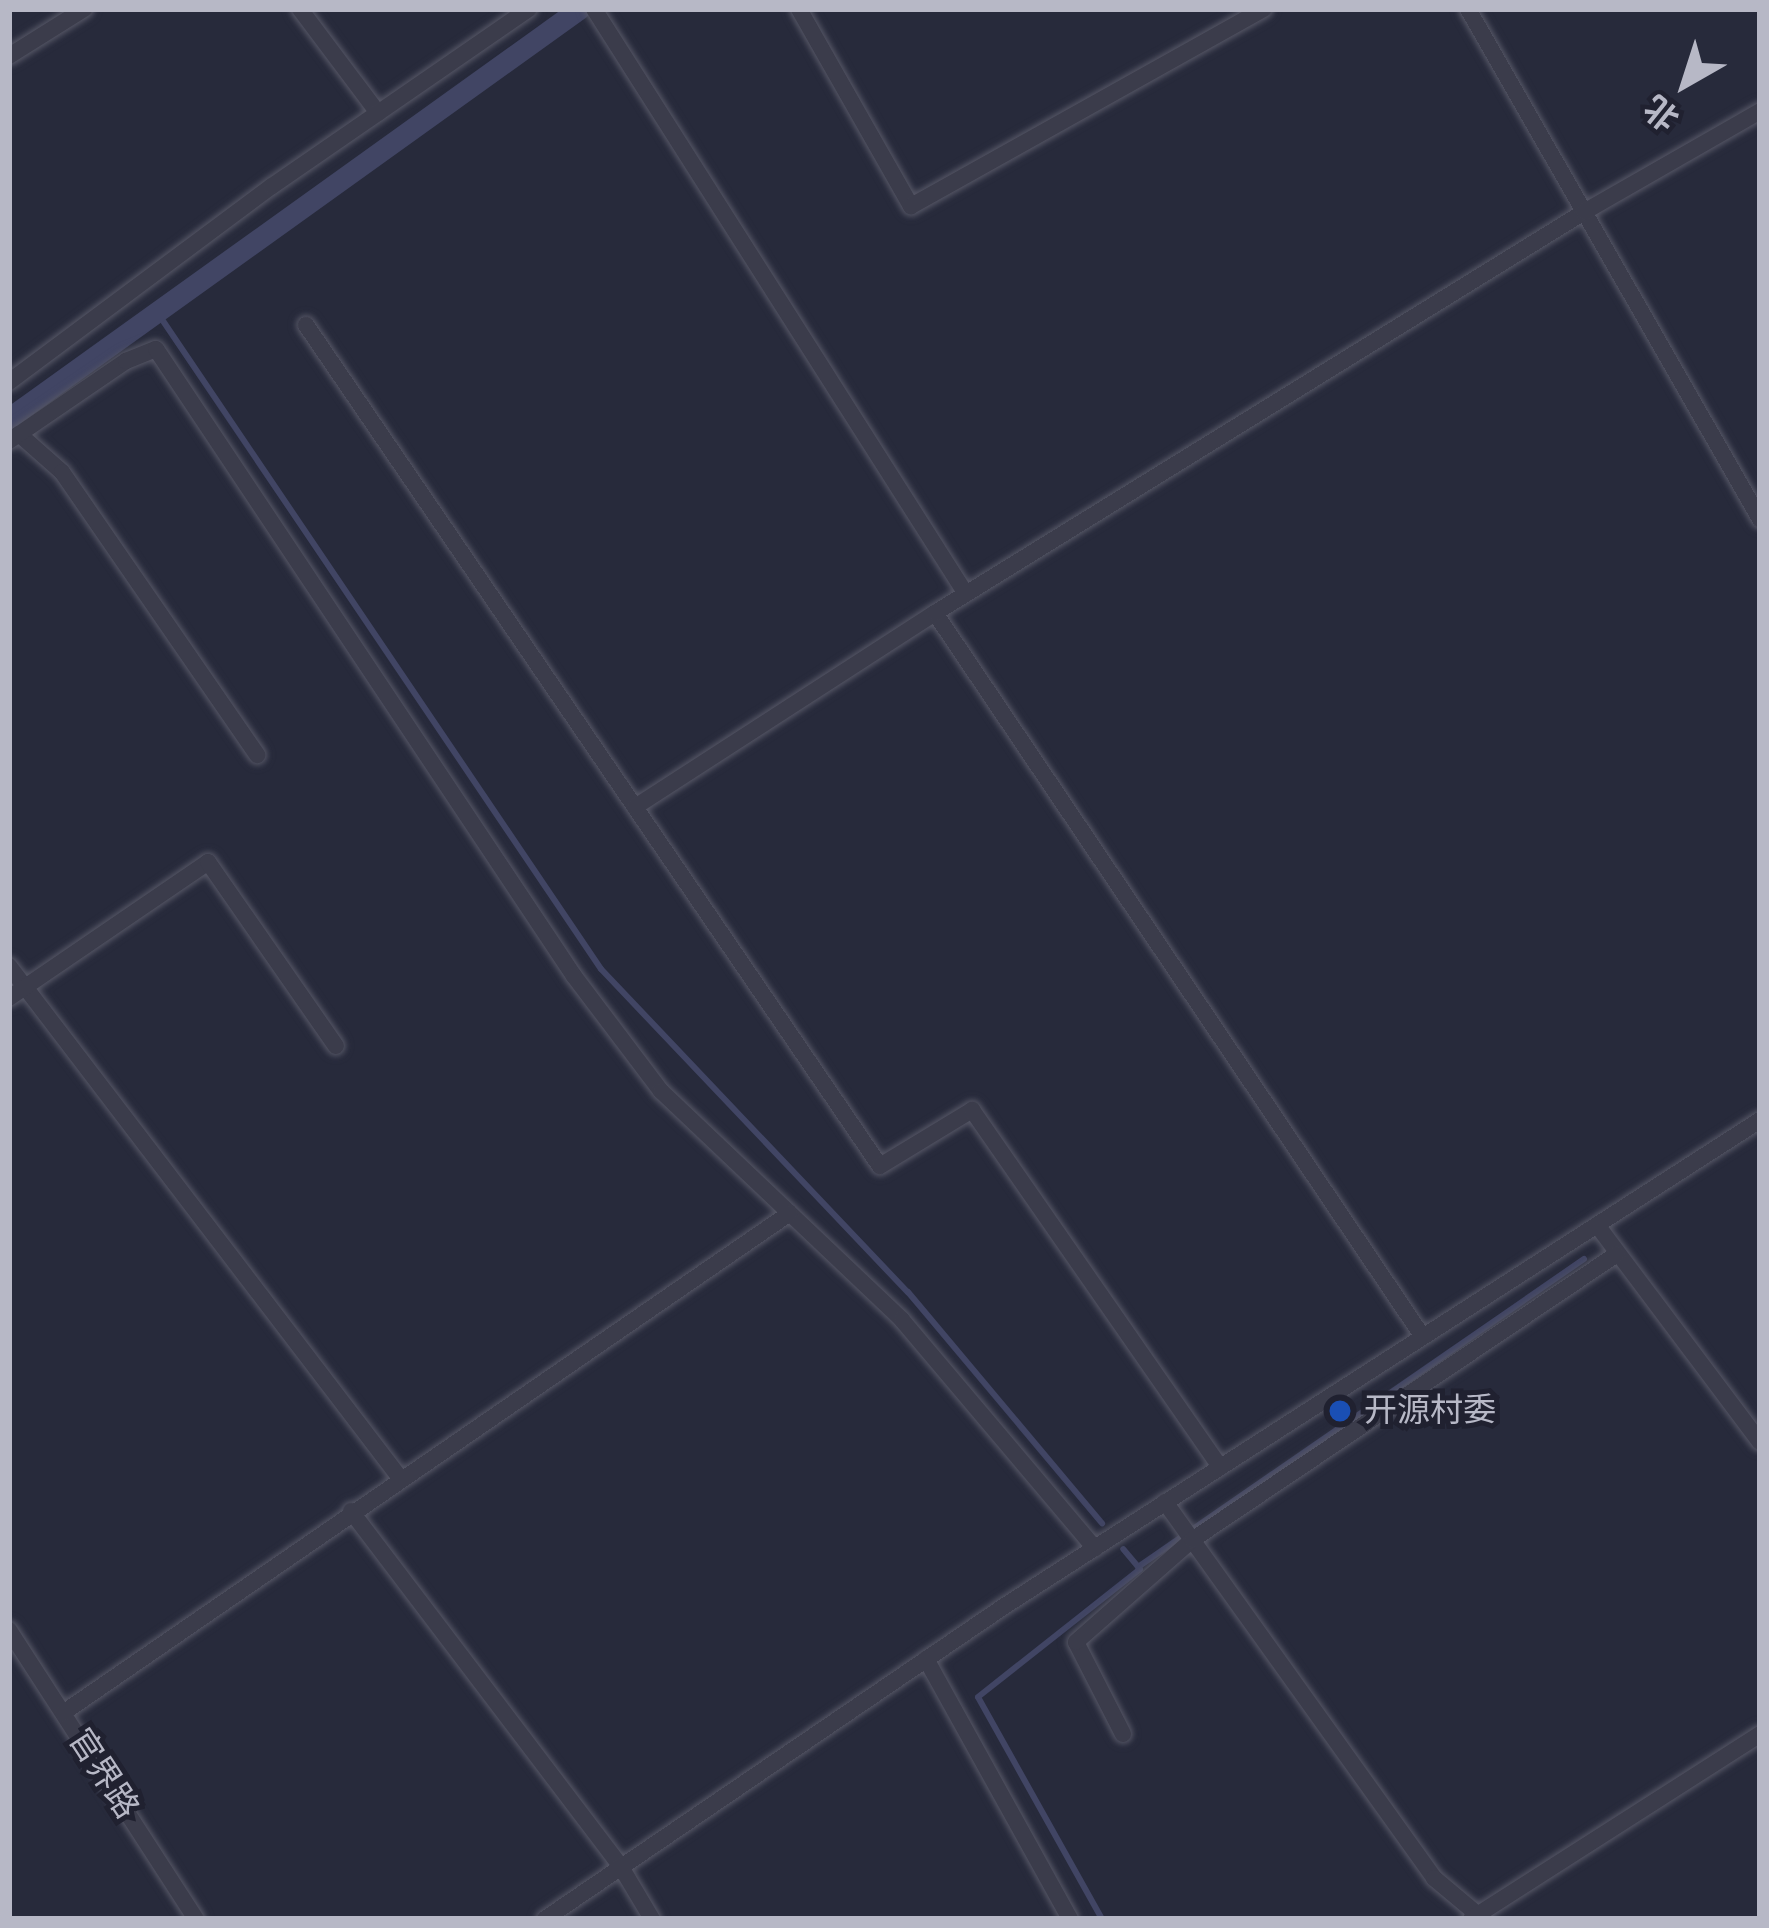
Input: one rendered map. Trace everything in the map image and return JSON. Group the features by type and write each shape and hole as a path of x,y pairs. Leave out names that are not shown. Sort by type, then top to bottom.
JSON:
{"street":[{"path":"9,56 84,9"},
{"path":"300,9 378,113"},
{"path":"9,382 529,9"},
{"path":"594,9 966,594"},
{"path":"799,9 911,206 1264,9"},
{"path":"1468,9 1760,519"},
{"path":"635,807 935,613 1584,212 1760,111"},
{"path":"306,325 880,1166 972,1110 1220,1467"},
{"path":"257,755 62,472 14,438 126,361 156,349 574,976 661,1090 902,1320 1095,1548"},
{"path":"935,613 1423,1337"},
{"path":"16,993 208,862 336,1046"},
{"path":"9,965 16,993 400,1478"},
{"path":"545,1919 926,1659 1760,1120"},
{"path":"63,1713 350,1511 790,1214"},
{"path":"1598,1225 1760,1442"},
{"path":"1123,1734 1076,1642 1187,1533 1617,1254"},
{"path":"1165,1502 1434,1878 1478,1917 1760,1734"},
{"path":"350,1511 621,1867 652,1919"},
{"name":"官界路","path":"9,1630 196,1919"},
{"path":"926,1659 1070,1919"}],"waterway":[{"path":"9,418 579,9"},
{"path":"157,312 601,969 908,1292 1102,1523"},
{"path":"1138,1567 1584,1259"},
{"path":"1102,1919 978,1697 1140,1569 1123,1549"}],"place":[{"name":"开源村委","path":"1340,1411"}]}
